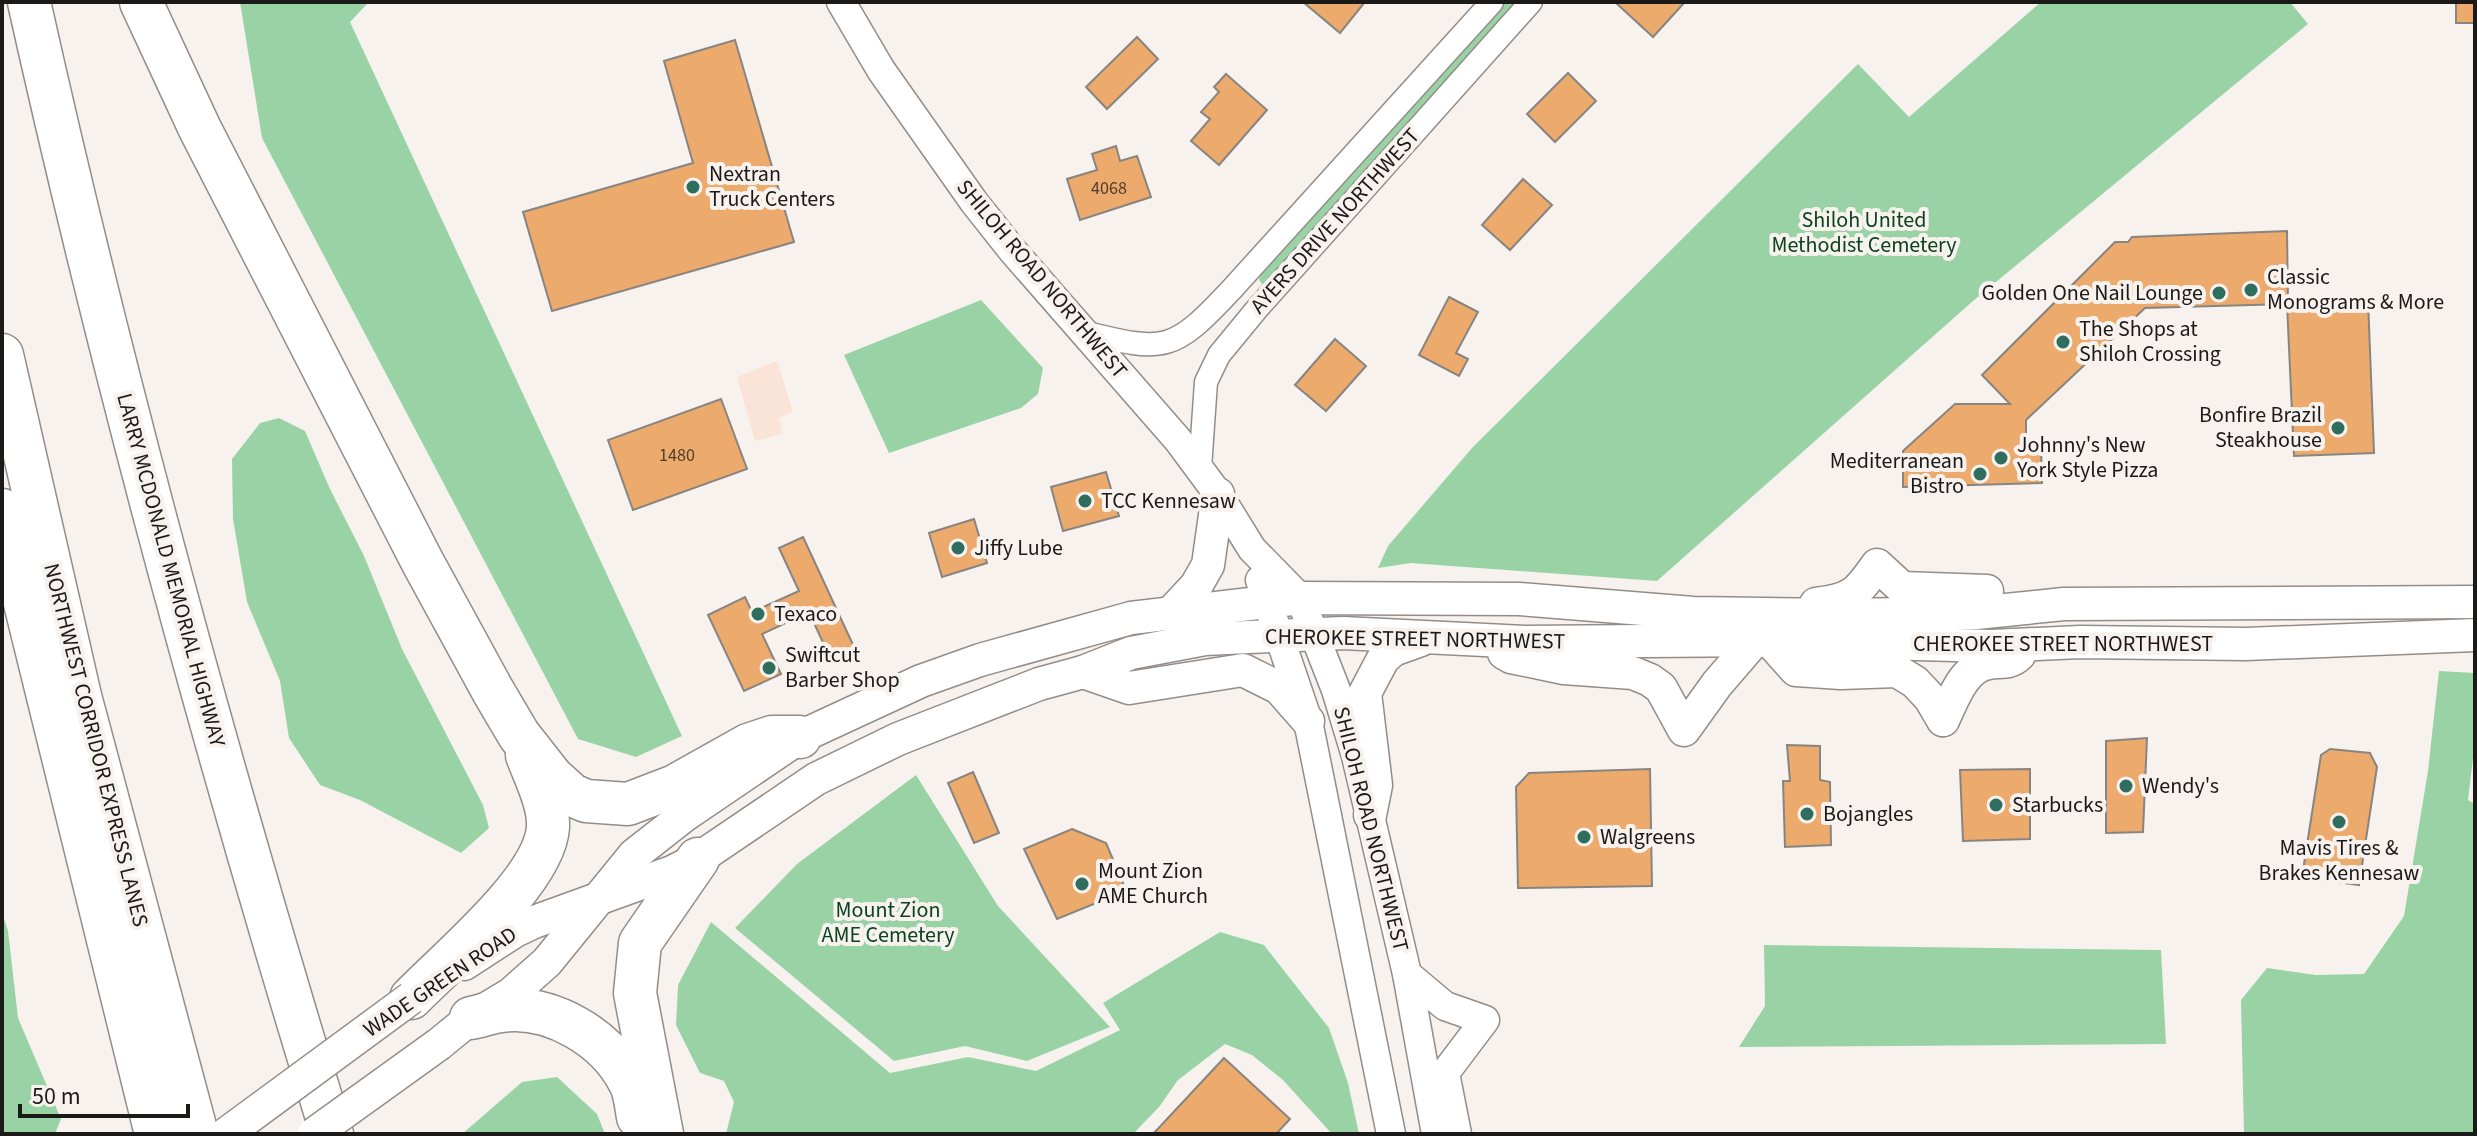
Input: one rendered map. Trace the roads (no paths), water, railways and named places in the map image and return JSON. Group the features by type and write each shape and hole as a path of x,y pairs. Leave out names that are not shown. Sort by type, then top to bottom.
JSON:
{"highway":[{"name":"LARRY MCDONALD MEMORIAL HIGHWAY","path":"29,2 71,191 145,477 215,735 332,1134"},
{"path":"141,2 200,129 422,561 519,735 552,777 572,795 586,801 613,805 646,798 675,786 748,745 772,737 800,737"},
{"name":"NORTHWEST CORRIDOR EXPRESS LANES","path":"2,355 80,696 197,1134"},
{"path":"2,510 156,1134"},
{"path":"411,998 516,892 544,851 548,825 546,811 519,735"},
{"path":"662,1134 635,993 640,943 698,859"},
{"path":"471,1018 504,1010 536,1013 568,1022 601,1044 630,1082 642,1134"}],"main road":[{"path":"1169,615 1196,586 1208,565 1218,494"},
{"path":"1480,639 1511,657 1564,668 1633,673 1650,680 1661,688 1684,730 1755,632 1840,601 1861,588 1877,565 1902,588 2047,590 2064,604"},
{"name":"CHEROKEE STREET NORTHWEST","path":"598,899 634,855 685,815 800,737 921,681 980,660 1131,618 1300,598 1519,599 1693,613 1755,632 1903,646 1991,646 2032,642 2246,644 2475,635"},
{"name":"CHEROKEE STREET NORTHWEST","path":"598,899 672,872 698,859 816,779 953,716 1131,653 1205,639 1314,634 1525,642 1755,632 2064,604 2475,602"},
{"path":"1755,632 1796,670 1841,673 1897,671 1915,682 1930,698 1943,720 1963,680 1985,663 2013,661 2032,642"},
{"path":"1370,815 1376,785 1365,693 1383,659 1393,650 1427,638"},
{"path":"1083,672 1129,688 1243,670 1279,688 1308,721"},
{"name":"WADE GREEN ROAD","path":"226,1134 411,998 515,931 598,899"},
{"name":"WADE GREEN ROAD","path":"314,1134 471,1018 511,994 547,962 598,899"}],"street":[{"name":"SHILOH ROAD NORTHWEST","path":"841,2 881,70 928,139 1012,250 1150,407 1200,468 1252,549 1300,598 1336,690 1370,815 1407,974 1436,1134"},
{"name":"AYERS DRIVE NORTHWEST","path":"1083,332 1144,346 1177,339 1192,329 1224,298 1492,2"},
{"name":"AYERS DRIVE NORTHWEST","path":"1200,468 1206,382 1219,355 1531,2"},
{"name":"SHILOH ROAD NORTHWEST","path":"1252,549 1266,602 1308,721 1391,1134"},
{"path":"1407,974 1445,1006 1485,1020 1445,1073 1457,1134"}],"place":[{"name":"Nextran Truck Centers","path":"693,187"},
{"name":"Classic Monograms & More","path":"2251,290"},
{"name":"Golden One Nail Lounge","path":"2219,293"},
{"name":"The Shops at Shiloh Crossing","path":"2063,342"},
{"name":"Bonfire Brazil Steakhouse","path":"2338,428"},
{"name":"Johnny's New York Style Pizza","path":"2001,458"},
{"name":"Mediterranean Bistro","path":"1980,474"},
{"name":"TCC Kennesaw","path":"1085,501"},
{"name":"Jiffy Lube","path":"958,548"},
{"name":"Texaco","path":"758,614"},
{"name":"Swiftcut Barber Shop","path":"769,668"},
{"name":"Wendy's","path":"2126,786"},
{"name":"Starbucks","path":"1996,805"},
{"name":"Bojangles","path":"1807,814"},
{"name":"Mavis Tires & Brakes Kennesaw","path":"2339,822"},
{"name":"Walgreens","path":"1584,837"},
{"name":"Mount Zion AME Church","path":"1082,884"}],"park label":[{"name":"Shiloh United Methodist Cemetery","path":"1864,232"},
{"name":"Mount Zion AME Cemetery","path":"888,922"}]}
